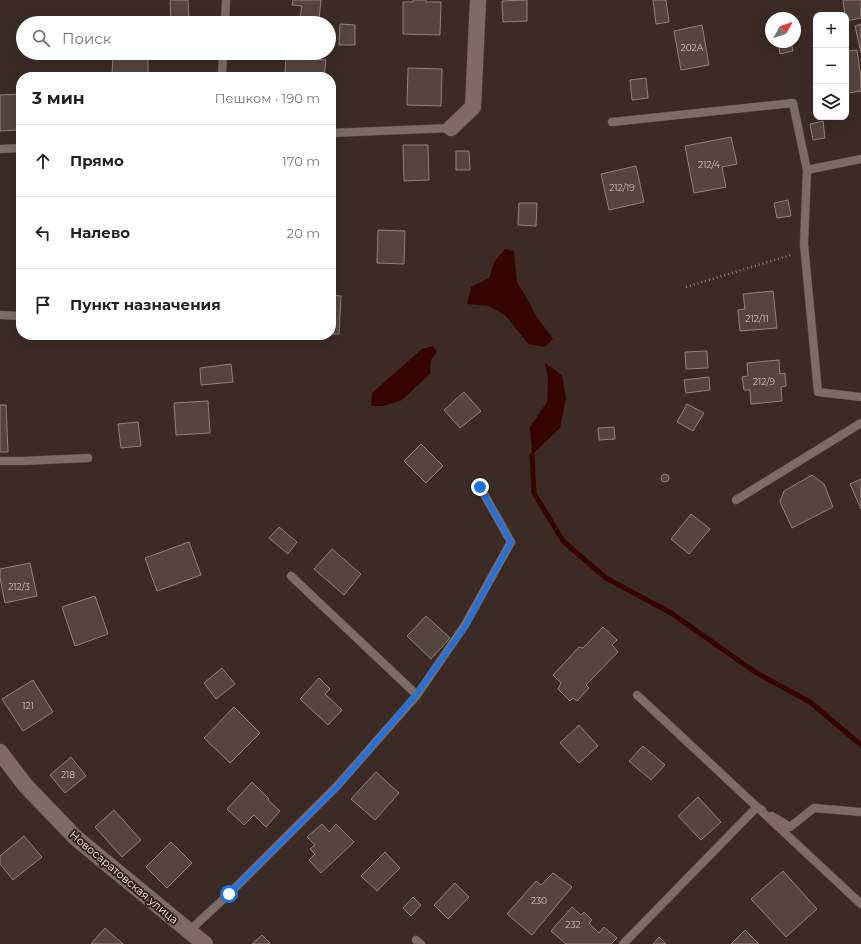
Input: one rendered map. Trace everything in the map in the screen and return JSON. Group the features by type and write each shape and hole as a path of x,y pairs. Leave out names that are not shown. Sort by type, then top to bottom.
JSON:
{"street":[{"path":"452,128 473,107 478,0"},
{"name":"Новосаратовская улица","path":"0,752 25,785 76,838 190,930 205,944"}],"lane":[{"path":"225,16 226,0"},
{"path":"222,72 223,60"},
{"path":"612,122 792,103 806,170 804,244 818,392 861,397"},
{"path":"336,133 452,128"},
{"path":"0,149 16,148"},
{"path":"806,170 861,159"},
{"path":"0,316 16,316"},
{"path":"736,500 861,423"},
{"path":"0,461 88,458"},
{"path":"190,930 229,894 338,786 416,695 466,625 511,542 480,487"},
{"path":"291,576 416,695"},
{"path":"637,695 861,904"},
{"path":"757,807 790,827 814,808 861,812"},
{"path":"623,944 757,807"}],"path":[{"path":"686,287 791,256 804,244"}],"shaded area":[{"path":"505,249 514,251 517,282 537,317 553,339 545,347 528,344 506,316 489,306 467,304 471,287 489,278 495,261"},
{"path":"433,346 437,352 431,360 430,374 402,400 384,406 371,406 372,393 422,349"},
{"path":"545,363 562,375 566,398 560,428 532,455 530,427 547,402 548,379"}],"building":[{"path":"170,0 188,0 189,16 171,16"},
{"path":"293,0 321,0 319,16 300,16 302,6 292,5"},
{"path":"413,0 441,2 440,35 403,34 403,2 413,2"},
{"path":"527,0 527,21 503,22 502,1"},
{"path":"653,0 666,0 669,22 656,24"},
{"path":"843,0 861,0 861,18 849,20 849,12 845,12"},
{"path":"340,24 355,25 355,45 339,45"},
{"path":"861,24 861,53 855,26"},
{"path":"702,25 709,65 681,70 674,31"},
{"path":"779,48 792,48 793,51 780,54"},
{"path":"857,50 861,91 849,93 849,84 849,51"},
{"path":"113,60 148,60 148,72 112,72"},
{"path":"286,60 326,60 325,72 285,72"},
{"path":"408,68 442,69 441,106 407,105"},
{"path":"646,78 648,98 632,100 630,80"},
{"path":"16,94 16,130 0,131 0,95"},
{"path":"823,121 825,138 813,140 810,124"},
{"path":"731,137 737,164 722,167 726,187 694,193 685,146"},
{"path":"403,145 428,145 429,180 404,181"},
{"path":"456,151 469,151 470,170 456,170"},
{"path":"636,166 644,202 609,210 601,174"},
{"path":"788,200 791,216 777,218 774,203"},
{"path":"519,203 537,203 536,226 518,225"},
{"path":"378,230 405,231 404,264 377,263"},
{"path":"773,291 777,328 740,331 738,310 745,309 743,294"},
{"path":"336,296 341,296 339,334 336,334"},
{"path":"707,351 708,368 686,369 685,352"},
{"path":"779,360 780,374 785,373 786,386 781,387 782,401 751,404 750,390 744,390 742,377 748,376 747,363"},
{"path":"231,364 233,382 201,385 200,368"},
{"path":"709,377 710,390 686,393 684,380"},
{"path":"464,392 481,411 460,428 444,410"},
{"path":"208,401 210,433 176,435 174,403"},
{"path":"687,404 704,413 693,431 677,422"},
{"path":"0,405 6,405 8,452 0,452"},
{"path":"138,422 141,446 121,448 118,424"},
{"path":"614,427 615,439 599,440 598,428"},
{"path":"421,444 443,466 426,483 404,461"},
{"path":"663,474 667,474 669,478 667,482 663,482 661,480 661,476"},
{"path":"812,475 824,484 833,507 792,528 780,502 784,491"},
{"path":"861,479 861,509 850,484"},
{"path":"691,514 710,529 689,554 671,539"},
{"path":"279,527 297,542 288,554 269,538"},
{"path":"189,542 201,575 157,591 145,558"},
{"path":"332,549 361,574 344,595 314,569"},
{"path":"30,563 37,596 5,603 0,578 0,569"},
{"path":"95,596 108,634 75,646 62,607"},
{"path":"426,616 450,638 431,659 407,636"},
{"path":"603,627 617,640 612,645 618,652 586,685 589,688 577,701 573,698 570,701 558,689 561,683 553,675 579,647 583,648"},
{"path":"222,668 235,684 216,699 204,683"},
{"path":"319,678 330,689 325,694 342,710 328,725 300,699"},
{"path":"33,680 53,712 23,731 2,699"},
{"path":"234,707 260,733 230,763 204,738"},
{"path":"579,725 598,746 579,763 560,743"},
{"path":"643,746 665,765 651,780 629,761"},
{"path":"71,757 86,776 65,793 50,775"},
{"path":"376,772 399,793 375,820 351,799"},
{"path":"252,782 280,811 266,827 254,815 244,825 227,809"},
{"path":"698,797 721,822 701,840 678,816"},
{"path":"114,810 141,840 122,857 95,827"},
{"path":"322,824 329,832 336,824 354,842 321,873 309,860 315,854 310,849 315,845 307,837"},
{"path":"24,836 42,857 13,880 0,864 0,856"},
{"path":"171,842 192,863 167,888 146,867"},
{"path":"385,852 400,868 377,891 361,876"},
{"path":"783,871 817,909 786,937 751,899"},
{"path":"553,873 572,887 532,935 507,914 536,881 541,885"},
{"path":"455,883 469,897 448,919 434,905"},
{"path":"413,897 421,905 411,916 403,908"},
{"path":"572,907 581,915 584,912 592,920 589,923 599,933 604,927 617,938 611,944 566,944 551,931"},
{"path":"105,928 123,944 91,944"},
{"path":"745,930 759,944 731,944"},
{"path":"262,935 270,943 252,944"},
{"path":"659,937 666,944 653,944"}],"waterway":[{"path":"532,455 534,493 563,541 606,578 671,613 755,672 810,702 861,745"}],"route":[{"path":"229,894 338,786 416,695 466,625 511,542 480,487"}]}
